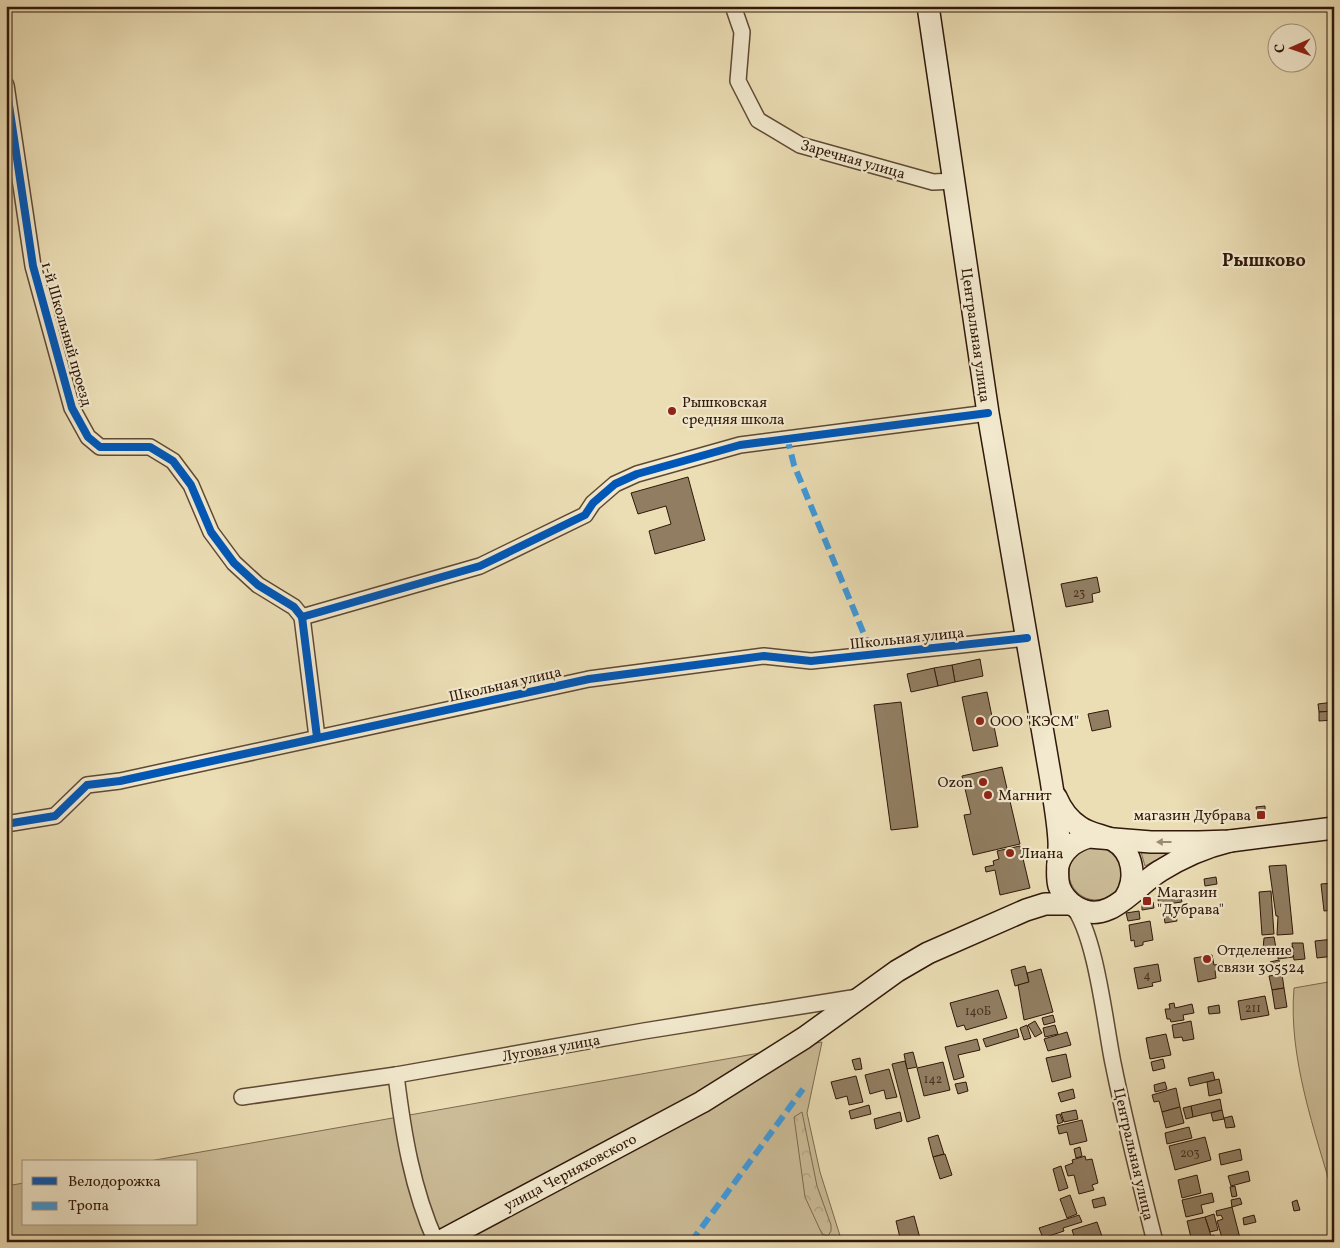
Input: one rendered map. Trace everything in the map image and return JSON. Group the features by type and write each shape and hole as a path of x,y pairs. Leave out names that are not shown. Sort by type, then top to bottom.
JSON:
{"main road":[{"name":"Центральная улица","path":"928,6 988,413 1051,780"},
{"path":"1051,780 1054,794 1069,818 1086,831 1106,838 1124,850 1131,863 1132,885 1125,898"},
{"path":"1051,780 1059,840 1058,879 1060,889 1071,904 1084,911 1106,911 1159,871 1187,855 1230,841"},
{"path":"1026,910 1049,890 1059,862 1068,848 1081,839 1098,836 1151,842 1230,841 1334,828"},
{"path":"1026,910 1045,904 1071,904"},
{"name":"улица Черняховского","path":"437,1242 702,1102 804,1038 897,971 928,954 1026,910"}],"street":[{"name":"Заречная улица","path":"733,6 742,32 738,81 758,120 800,145 933,182 954,181"},
{"name":"1-й Школьный проезд","path":"6,85 33,266 72,408 88,436 100,447 150,447 173,461 191,485 211,532 234,563 258,585 294,607 302,617"},
{"path":"317,737 302,617 480,566 585,515 593,503 615,484 637,474 690,458 740,445 787,437 877,428 988,413"},
{"name":"Школьная улица","path":"6,824 55,816 88,785 120,781 589,679 764,656 812,661 1027,638"},
{"name":"Центральная улица","path":"1071,904 1082,922 1090,945 1114,1065 1155,1242"},
{"path":"1090,945 1093,924 1106,911"},
{"name":"Луговая улица","path":"242,1097 396,1075 644,1031 860,997"},
{"path":"396,1075 404,1137 425,1218 437,1242"}],"green space":[{"path":"1096,846 1106,848 1115,854 1121,863 1123,873 1121,883 1115,892 1106,898 1096,900 1086,898 1077,892 1071,883 1069,873 1071,863 1077,854 1086,848"},
{"path":"1174,850 1145,866 1141,852"},
{"path":"1334,981 1334,1198 1311,1121 1299,1068 1293,1014 1294,988"},
{"path":"822,1042 807,1113 820,1172 842,1242 6,1242 6,1186 22,1183 22,1226 198,1226 198,1160 155,1160"},
{"path":"802,1112 817,1186 831,1225 831,1231 828,1236 822,1234 805,1197 794,1117"}],"building":[{"path":"688,477 705,540 655,554 649,531 671,524 666,506 638,514 631,493"},
{"path":"1097,577 1100,592 1092,594 1093,602 1066,607 1061,584"},
{"path":"980,659 983,676 955,682 952,665"},
{"path":"952,665 955,682 938,686 934,668"},
{"path":"934,668 938,686 911,692 907,674"},
{"name":"ООО \"КЭСМ\"","path":"987,692 998,746 973,751 962,697"},
{"path":"901,702 918,827 891,830 874,705"},
{"path":"1334,702 1334,711 1319,712 1318,704"},
{"path":"1108,710 1111,727 1092,731 1088,714"},
{"path":"1334,711 1334,720 1319,721 1319,712"},
{"name":"Магнит","path":"1002,767 1020,844 973,855 964,815 971,814 962,776"},
{"path":"1265,806 1265,812 1257,813 1256,807"},
{"path":"1020,846 1030,888 1000,895 995,870 986,872 985,867 994,865 993,861 999,859 997,851"},
{"path":"1286,865 1293,934 1277,935 1278,916 1276,916 1269,866"},
{"path":"1216,877 1217,884 1205,886 1204,879"},
{"path":"1334,883 1334,910 1324,911 1321,884"},
{"path":"1271,891 1274,934 1262,935 1259,892"},
{"path":"1180,892 1182,902 1159,905 1158,899 1165,898 1164,895"},
{"path":"1153,902 1154,908 1142,910 1142,904"},
{"path":"1139,911 1140,919 1128,921 1126,913"},
{"path":"1176,914 1177,921 1165,923 1164,916"},
{"path":"1150,921 1153,940 1143,942 1143,945 1135,947 1134,940 1131,941 1129,925"},
{"path":"1274,937 1276,948 1263,949 1264,938"},
{"path":"1334,939 1334,956 1317,958 1315,941"},
{"path":"1292,943 1303,943 1305,959 1294,960"},
{"path":"1293,947 1293,957 1278,959 1278,948"},
{"path":"1212,955 1214,965 1220,964 1221,970 1215,971 1216,978 1198,982 1194,958"},
{"path":"1279,960 1281,970 1271,972 1270,962"},
{"path":"1158,964 1161,981 1152,983 1153,986 1138,989 1134,968"},
{"path":"1025,966 1029,982 1015,986 1011,970"},
{"path":"1041,969 1053,1012 1024,1020 1018,985 1029,982 1027,973"},
{"path":"1282,974 1284,988 1272,990 1269,976"},
{"path":"1284,988 1287,1007 1275,1009 1272,990"},
{"path":"998,990 1007,1018 966,1030 964,1025 957,1027 950,1003"},
{"path":"1265,996 1269,1015 1241,1020 1238,1001"},
{"path":"1174,1003 1175,1008 1192,1004 1194,1013 1183,1015 1184,1020 1171,1022 1170,1019 1167,1019 1165,1009 1170,1009 1169,1004"},
{"path":"1219,1005 1220,1013 1209,1014 1208,1007"},
{"path":"1053,1015 1055,1022 1044,1025 1042,1018"},
{"path":"1035,1021 1042,1033 1035,1037 1028,1025"},
{"path":"1191,1021 1194,1039 1183,1041 1182,1037 1174,1038 1172,1025"},
{"path":"1027,1025 1031,1038 1024,1040 1020,1028"},
{"path":"1055,1025 1058,1034 1045,1037 1043,1028"},
{"path":"1017,1029 1019,1037 986,1047 983,1039"},
{"path":"1067,1032 1071,1045 1048,1051 1044,1039"},
{"path":"1166,1034 1171,1055 1150,1059 1146,1038"},
{"path":"977,1039 980,1050 958,1055 964,1077 954,1080 945,1047"},
{"path":"913,1052 917,1067 907,1069 904,1054"},
{"path":"1066,1054 1071,1077 1052,1082 1046,1058"},
{"path":"860,1058 862,1069 855,1070 852,1060"},
{"path":"1163,1059 1165,1068 1153,1071 1151,1062"},
{"path":"905,1061 920,1118 907,1122 892,1064"},
{"path":"943,1062 950,1090 924,1096 917,1068"},
{"path":"889,1069 897,1097 886,1099 884,1090 870,1094 865,1075"},
{"path":"1213,1072 1215,1080 1190,1086 1188,1078"},
{"path":"856,1076 863,1102 849,1105 847,1096 836,1099 831,1082"},
{"path":"1219,1079 1222,1093 1209,1096 1207,1082"},
{"path":"966,1082 968,1091 958,1094 955,1084"},
{"path":"1165,1082 1167,1089 1155,1092 1154,1085"},
{"path":"1176,1088 1180,1107 1162,1112 1159,1101 1154,1102 1152,1095"},
{"path":"1073,1089 1075,1098 1061,1102 1058,1093"},
{"path":"1220,1099 1222,1110 1193,1117 1191,1106"},
{"path":"869,1105 871,1114 851,1119 849,1111"},
{"path":"1191,1106 1193,1117 1186,1119 1183,1108"},
{"path":"1180,1107 1184,1123 1166,1128 1162,1112"},
{"path":"1076,1110 1078,1119 1064,1122 1061,1113"},
{"path":"1222,1110 1224,1119 1213,1121 1211,1113"},
{"path":"900,1112 902,1121 876,1129 874,1119"},
{"path":"1060,1114 1063,1122 1058,1124 1056,1115"},
{"path":"1232,1116 1235,1127 1226,1128 1224,1118"},
{"path":"1082,1120 1087,1141 1070,1145 1067,1132 1059,1134 1057,1126"},
{"path":"1189,1127 1192,1138 1167,1144 1165,1133"},
{"path":"938,1135 944,1154 933,1157 928,1138"},
{"path":"1205,1137 1211,1160 1175,1170 1169,1146"},
{"path":"1080,1147 1082,1156 1076,1158 1074,1149"},
{"path":"1240,1149 1242,1160 1221,1165 1219,1154"},
{"path":"945,1154 952,1175 940,1179 933,1157"},
{"path":"1085,1156 1086,1160 1092,1159 1098,1183 1092,1185 1094,1190 1079,1194 1074,1175 1068,1176 1065,1166 1073,1163 1072,1160"},
{"path":"1061,1166 1068,1188 1059,1191 1053,1169"},
{"path":"1248,1171 1250,1181 1231,1186 1228,1176"},
{"path":"1197,1175 1201,1193 1182,1198 1178,1180"},
{"path":"1235,1186 1237,1196 1232,1197 1230,1187"},
{"path":"1212,1193 1214,1202 1201,1205 1203,1213 1186,1217 1182,1200"},
{"path":"1070,1195 1077,1214 1067,1218 1060,1199"},
{"path":"1104,1197 1106,1205 1094,1208 1092,1200"},
{"path":"1240,1198 1242,1204 1232,1207 1231,1200"},
{"path":"1297,1200 1300,1210 1294,1211 1292,1202"},
{"path":"1232,1207 1241,1242 1217,1242 1217,1239 1222,1238 1217,1221 1223,1219 1221,1215 1217,1216 1216,1211"},
{"path":"1214,1214 1218,1230 1210,1232 1205,1217"},
{"path":"1079,1215 1082,1222 1063,1228 1064,1231 1043,1238 1039,1228"},
{"path":"1254,1215 1256,1222 1244,1225 1243,1218"},
{"path":"914,1216 921,1242 901,1242 896,1221"},
{"path":"1205,1217 1211,1236 1214,1235 1216,1242 1192,1242 1187,1221"},
{"path":"1097,1222 1104,1242 1076,1242 1072,1230"}],"marked path":[{"path":"787,437 794,465 873,656"},
{"path":"691,1242 803,1089"}],"cycle path":[{"path":"6,85 33,266 72,408 88,437 100,447 150,447 173,461 191,485 211,532 234,563 258,585 294,607 302,617 317,737"},
{"path":"302,617 480,566 585,515 593,503 615,484 637,474 740,445 988,413"},
{"path":"6,824 55,816 87,785 120,781 589,679 764,656 811,661 1027,638"}],"place":[{"name":"Рышковская средняя школа","path":"672,411"},
{"name":"ООО \"КЭСМ\"","path":"980,721"},
{"name":"Ozon","path":"983,782"},
{"name":"Магнит","path":"988,795"},
{"name":"магазин Дубрава","path":"1261,815"},
{"name":"Лиана","path":"1010,853"},
{"name":"Магазин \"Дубрава\"","path":"1147,901"},
{"name":"Отделение связи 305524","path":"1207,959"}],"district":[{"name":"Рышково","path":"1264,260"}]}
